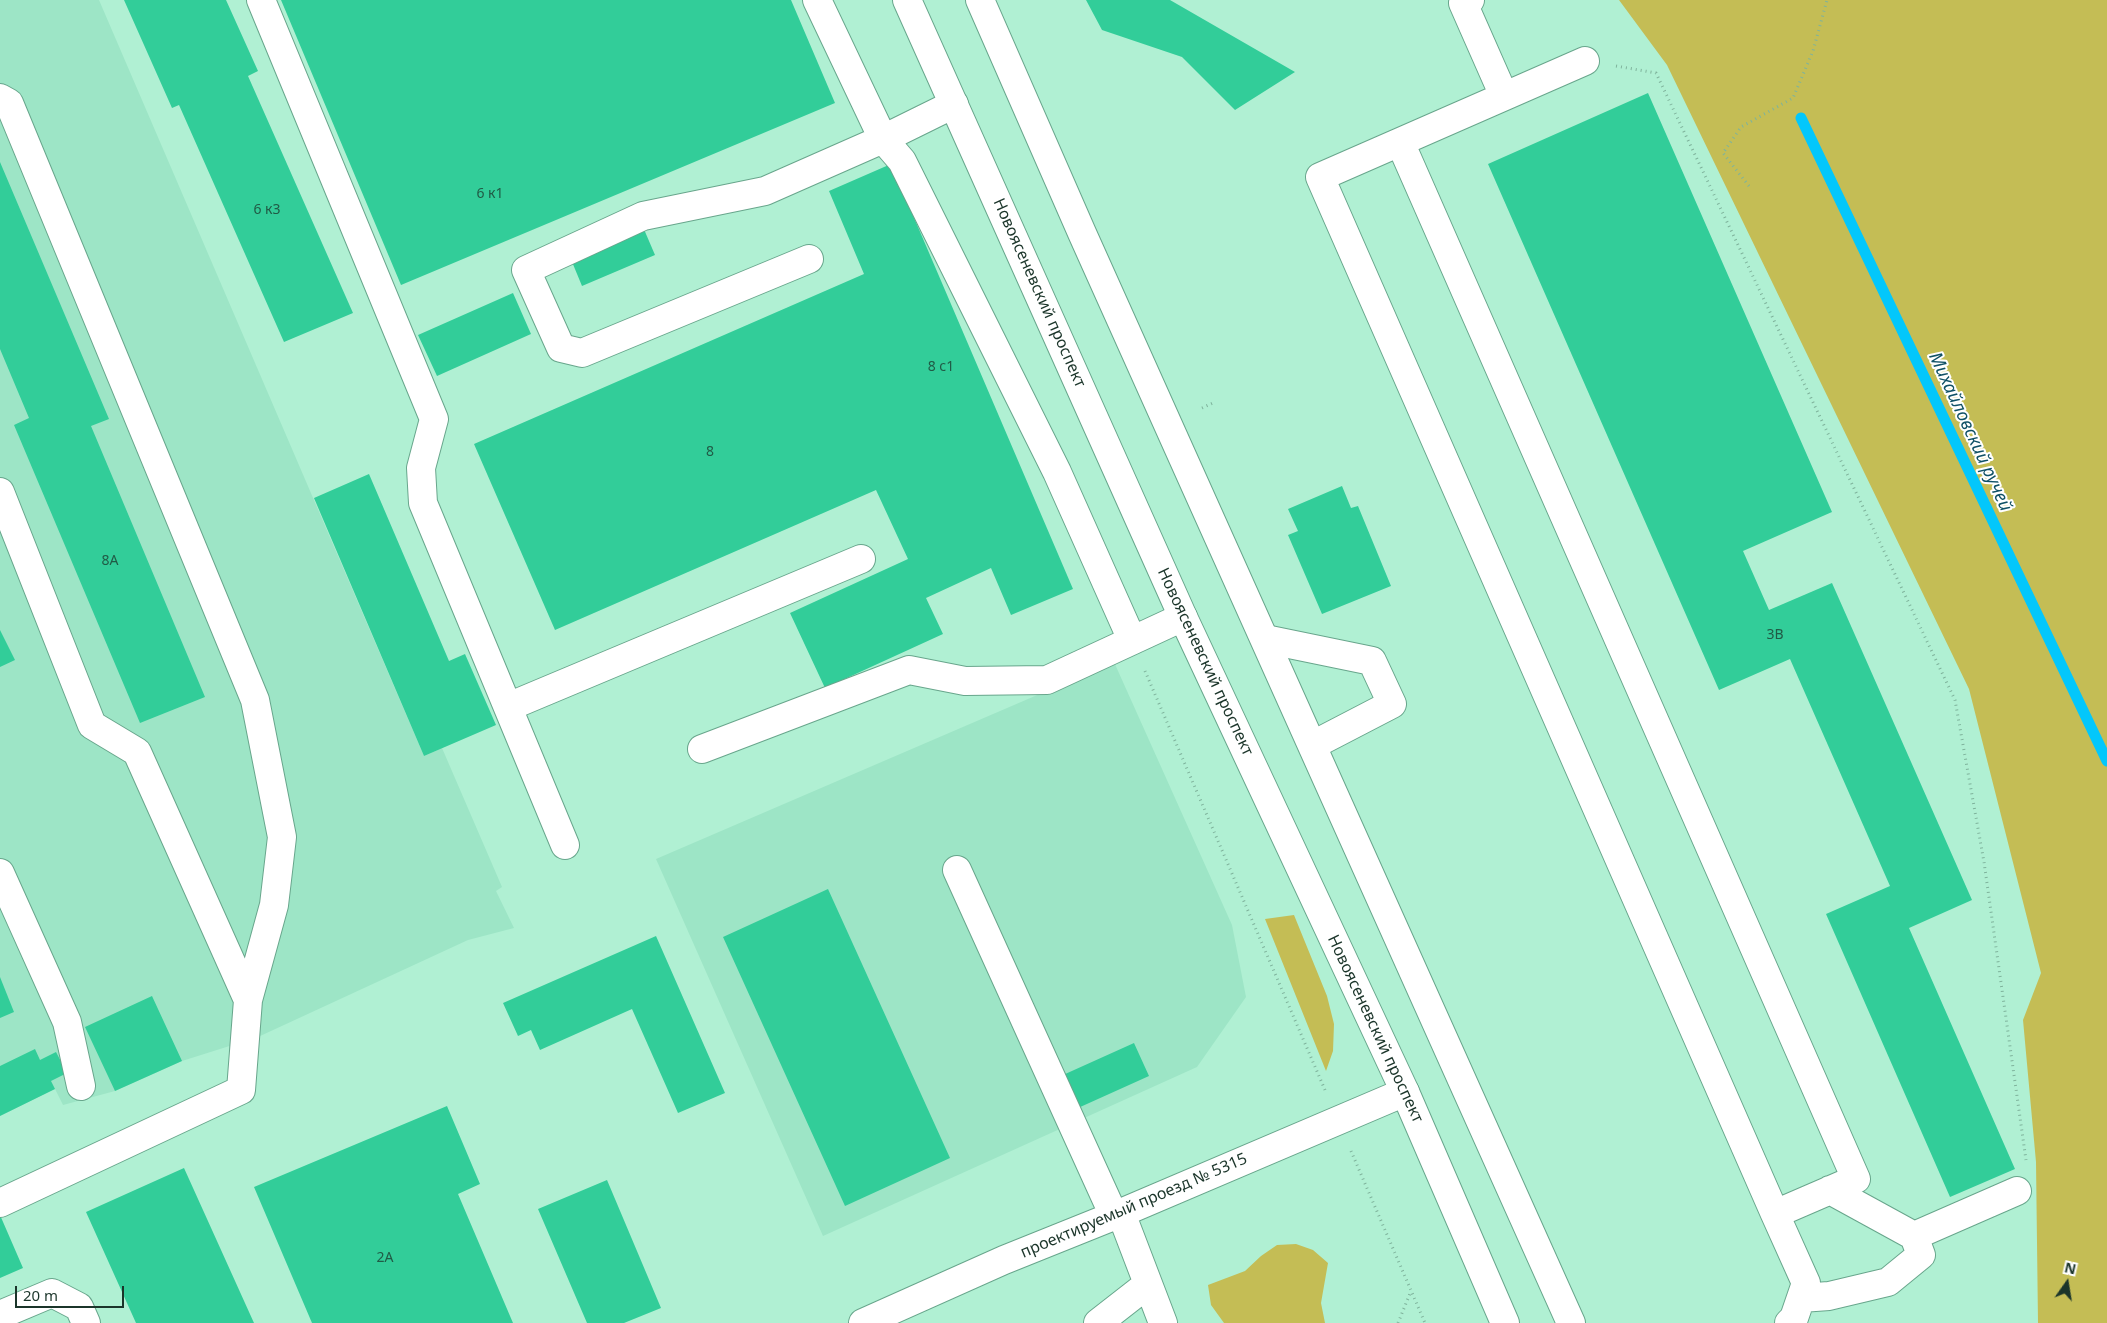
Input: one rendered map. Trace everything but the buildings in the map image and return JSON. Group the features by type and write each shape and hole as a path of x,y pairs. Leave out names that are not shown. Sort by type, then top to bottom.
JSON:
{"main road":[{"path":"261,0 434,419 422,468 423,503 565,845"},
{"path":"818,0 883,139 902,160 1053,463 1132,640"},
{"name":"Новоясеневский проспект","path":"907,0 1183,617 1405,1092 1505,1323"},
{"path":"980,0 1082,233 1571,1323"},
{"path":"1470,0 1463,3 1504,96"},
{"path":"1585,61 1320,176 1806,1283 1794,1318 1789,1323"},
{"path":"0,98 9,103 13,112 255,700 282,837 274,905 248,1000 242,1090 0,1203"},
{"path":"809,259 582,353 561,348 526,270 642,216 766,191 883,139 954,104"},
{"path":"1400,142 1856,1179 1775,1214"},
{"path":"0,492 92,726 137,752 248,1000"},
{"path":"508,707 861,558"},
{"path":"702,749 909,670 965,681 1047,680 1183,617"},
{"path":"1265,639 1372,661 1392,704 1313,745"},
{"path":"957,870 1117,1214 1163,1323"},
{"path":"0,873 67,1022 81,1086"},
{"name":"проектируемый проезд № 5315","path":"881,1320 1004,1260 1405,1092"},
{"path":"1801,1298 1829,1296 1888,1282 1921,1255 1914,1236 1830,1190"},
{"path":"1914,1236 2017,1191"},
{"path":"1098,1323 1148,1284"},
{"path":"0,1315 52,1293 79,1307 86,1323"}],"path":[{"path":"1749,186 1723,153 1741,127 1793,98 1813,52 1826,0"},
{"path":"1585,61 1656,73 1955,700 1984,862 2027,1163 2017,1191"},
{"path":"1202,408 1214,402"},
{"path":"1132,640 1425,1323"},
{"path":"1398,1323 1411,1291"}],"shaded area":[{"path":"0,0 99,0 424,756 442,748 502,887 496,891 514,928 468,940 258,1037 182,1061 115,1091 63,1105 55,1089 0,1116"},
{"path":"1619,0 2107,0 2107,1323 2038,1323 2036,1162 2023,1020 2041,973 1969,689 1667,65"},
{"path":"1114,662 1232,925 1246,997 1197,1067 823,1236 656,859"},
{"path":"1294,915 1327,996 1334,1024 1333,1051 1326,1071 1265,919"},
{"path":"1296,1244 1313,1250 1328,1263 1321,1303 1325,1323 1224,1323 1211,1305 1208,1285 1245,1271 1261,1256 1277,1245"}],"waterway":[{"name":"Михайловский ручей","path":"1801,118 2107,761"}]}
